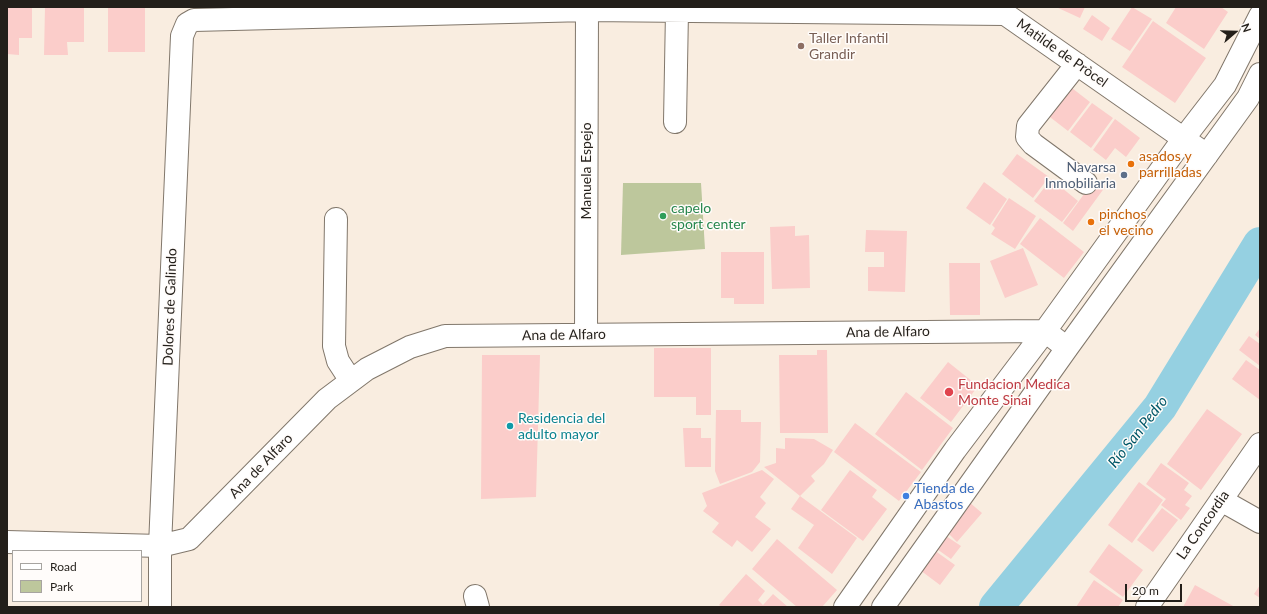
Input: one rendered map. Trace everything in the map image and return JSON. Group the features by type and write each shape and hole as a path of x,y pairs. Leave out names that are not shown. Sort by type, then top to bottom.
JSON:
{"street":[{"name":"Matilde de Pròcel","path":"201,19 345,11 587,8 677,11 1007,10 1077,64 1207,155"},
{"name":"Manuela Espejo","path":"586,335 587,8"},
{"path":"675,122 677,11"},
{"path":"845,607 955,450 1045,331 1184,138 1225,85 1260,16"},
{"name":"Dolores de Galindo","path":"160,607 160,546 182,36 187,24 194,20 201,19"},
{"path":"1077,64 1028,126 1027,136 1033,144 1086,183"},
{"path":"883,607 1067,348 1248,98 1260,74"},
{"path":"336,219 334,346 338,361 351,381"},
{"path":"1045,331 1067,348"},
{"name":"Ana de Alfaro","path":"7,542 160,546 189,539 327,398 367,369 410,347 445,336 1045,331"},
{"name":"La Concordia","path":"1147,607 1260,444"},
{"path":"1221,500 1260,522"}],"green space":[{"name":"capelo sport center","path":"623,183 701,183 705,249 621,255"}],"building":[{"path":"45,7 84,7 84,42 67,42 68,55 44,55"},
{"path":"108,7 145,7 145,52 108,52"},
{"path":"1056,7 1085,7 1080,18"},
{"path":"1132,7 1152,19 1130,51 1111,39"},
{"path":"1176,7 1221,7 1228,12 1204,49 1166,23"},
{"path":"7,8 32,8 32,38 19,38 19,55 7,54"},
{"path":"1092,15 1110,28 1102,41 1083,29"},
{"path":"1153,21 1206,58 1175,103 1122,67"},
{"path":"1068,85 1090,102 1068,131 1046,114"},
{"path":"1092,103 1113,118 1091,148 1070,132"},
{"path":"1115,119 1140,138 1126,157 1115,148 1106,160 1093,150"},
{"path":"1017,154 1049,177 1033,198 1002,174"},
{"path":"1051,179 1078,201 1062,222 1034,201"},
{"path":"1095,179 1105,187 1073,231 1063,223"},
{"path":"984,182 1007,199 990,225 966,208"},
{"path":"1009,198 1036,216 1015,249 991,234 995,228 992,225"},
{"path":"1040,218 1084,252 1064,278 1020,244"},
{"path":"795,226 795,236 809,235 810,288 772,289 770,227"},
{"path":"866,230 907,231 905,292 868,291 868,267 884,267 884,252 865,252"},
{"path":"1023,248 1038,285 1005,298 990,261"},
{"path":"721,252 764,252 764,304 734,304 734,298 721,298"},
{"path":"949,263 980,263 980,315 950,315"},
{"path":"1260,328 1260,339 1255,335"},
{"path":"1249,336 1260,344 1260,366 1239,350"},
{"path":"654,348 711,348 711,415 696,415 696,397 654,397"},
{"path":"817,350 827,350 828,433 780,433 779,355 817,355"},
{"name":"Residencia del adulto mayor","path":"482,355 540,355 536,497 481,499"},
{"path":"1246,360 1260,370 1260,400 1232,379"},
{"name":"Fundacion Medica Monte Sinai","path":"948,362 978,386 951,422 920,398"},
{"path":"906,392 953,428 922,470 875,434"},
{"path":"1207,409 1242,434 1201,490 1167,464"},
{"path":"716,410 741,410 741,422 761,422 760,462 752,472 720,484 715,471"},
{"path":"855,423 921,472 899,501 834,452"},
{"path":"683,428 701,428 701,438 711,438 711,467 685,467"},
{"path":"785,438 814,439 833,450 824,464 811,476 815,481 800,496 764,467 776,463 776,448 785,449"},
{"path":"1161,463 1189,483 1184,490 1192,496 1185,505 1190,508 1181,520 1161,505 1166,499 1146,484"},
{"path":"762,470 774,479 760,497 766,503 755,517 771,529 752,552 737,540 732,547 712,532 719,523 703,511 707,506 702,493"},
{"path":"850,470 877,490 872,497 887,509 863,541 821,510"},
{"path":"1139,482 1163,500 1132,543 1108,525"},
{"path":"800,496 857,538 832,574 798,548 814,525 791,509"},
{"path":"969,502 982,513 957,542 945,530"},
{"path":"1162,508 1178,520 1153,552 1137,540"},
{"path":"943,534 961,546 951,559 934,547"},
{"path":"777,539 837,590 822,607 797,607 752,569"},
{"path":"1109,544 1143,570 1123,597 1089,572"},
{"path":"934,550 955,565 940,585 920,570"},
{"path":"746,574 765,591 758,600 763,605 773,594 788,607 722,607 719,605"},
{"path":"1094,580 1123,600 1118,607 1076,607"},
{"path":"1195,585 1235,607 1183,607"},
{"path":"1260,585 1260,598 1254,594"}],"waterway":[{"name":"Río San Pedro","path":"996,607 1160,407 1260,244"}],"place":[{"name":"Taller Infantil Grandir","path":"801,46"},
{"name":"asados y parrilladas","path":"1131,164"},
{"name":"Navarsa Inmobiliaria","path":"1124,175"},
{"name":"capelo sport center","path":"663,216"},
{"name":"pinchos el vecino","path":"1091,222"},
{"name":"Fundacion Medica Monte Sinai","path":"949,392"},
{"name":"Residencia del adulto mayor","path":"510,426"},
{"name":"Tienda de Abastos","path":"906,496"}]}
